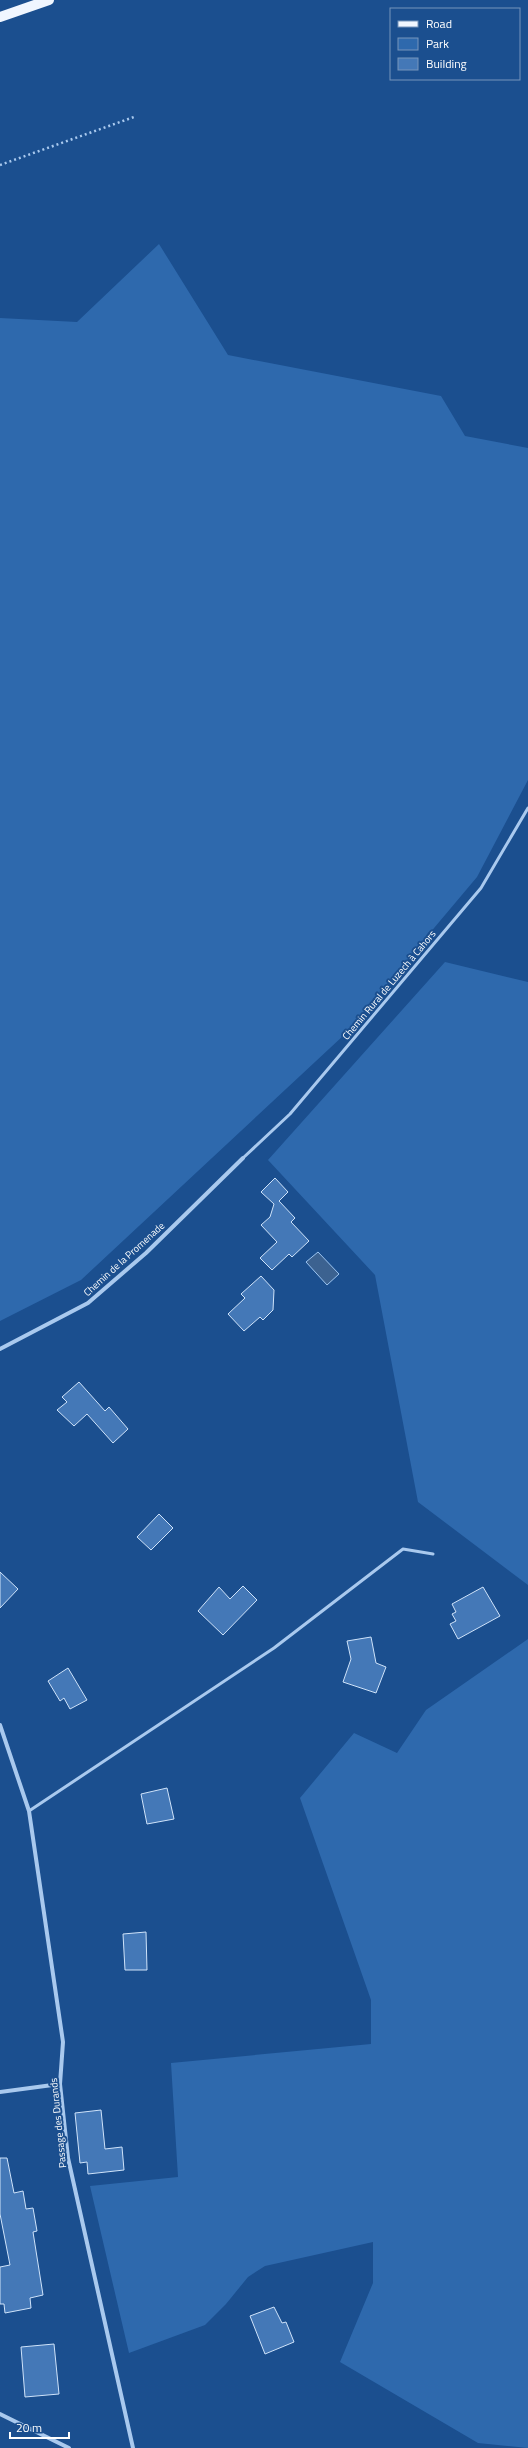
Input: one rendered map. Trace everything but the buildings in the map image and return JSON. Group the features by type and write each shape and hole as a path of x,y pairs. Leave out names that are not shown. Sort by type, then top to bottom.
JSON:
{"main road":[{"path":"0,17 49,0"}],"street":[{"name":"Chemin de la Promenade","path":"0,1349 88,1303 146,1253 243,1158"},
{"name":"Passage des Durands","path":"0,1725 28,1812 63,2042 60,2084 72,2182 133,2448"},
{"path":"0,2092 60,2084"},
{"path":"0,2414 69,2448"}],"lane":[{"name":"Chemin Rural de Luzech à Cahors","path":"243,1158 290,1114 481,888 528,808"},
{"path":"28,1812 274,1648 403,1549 433,1554"}],"path":[{"path":"0,165 134,116"}],"green space":[{"path":"159,244 228,355 441,396 465,436 528,448 528,780 477,877 344,1035 81,1280 0,1321 0,318 77,322"},
{"path":"445,962 528,982 528,1585 418,1502 375,1275 268,1160"},
{"path":"528,1639 528,2448 478,2443 340,2362 373,2283 373,2242 265,2266 248,2277 226,2304 205,2325 129,2353 90,2186 178,2177 171,2063 371,2044 371,2000 300,1798 354,1733 397,1753 426,1710"}],"shaded area":[{"path":"318,1252 339,1274 327,1285 306,1262"}]}
